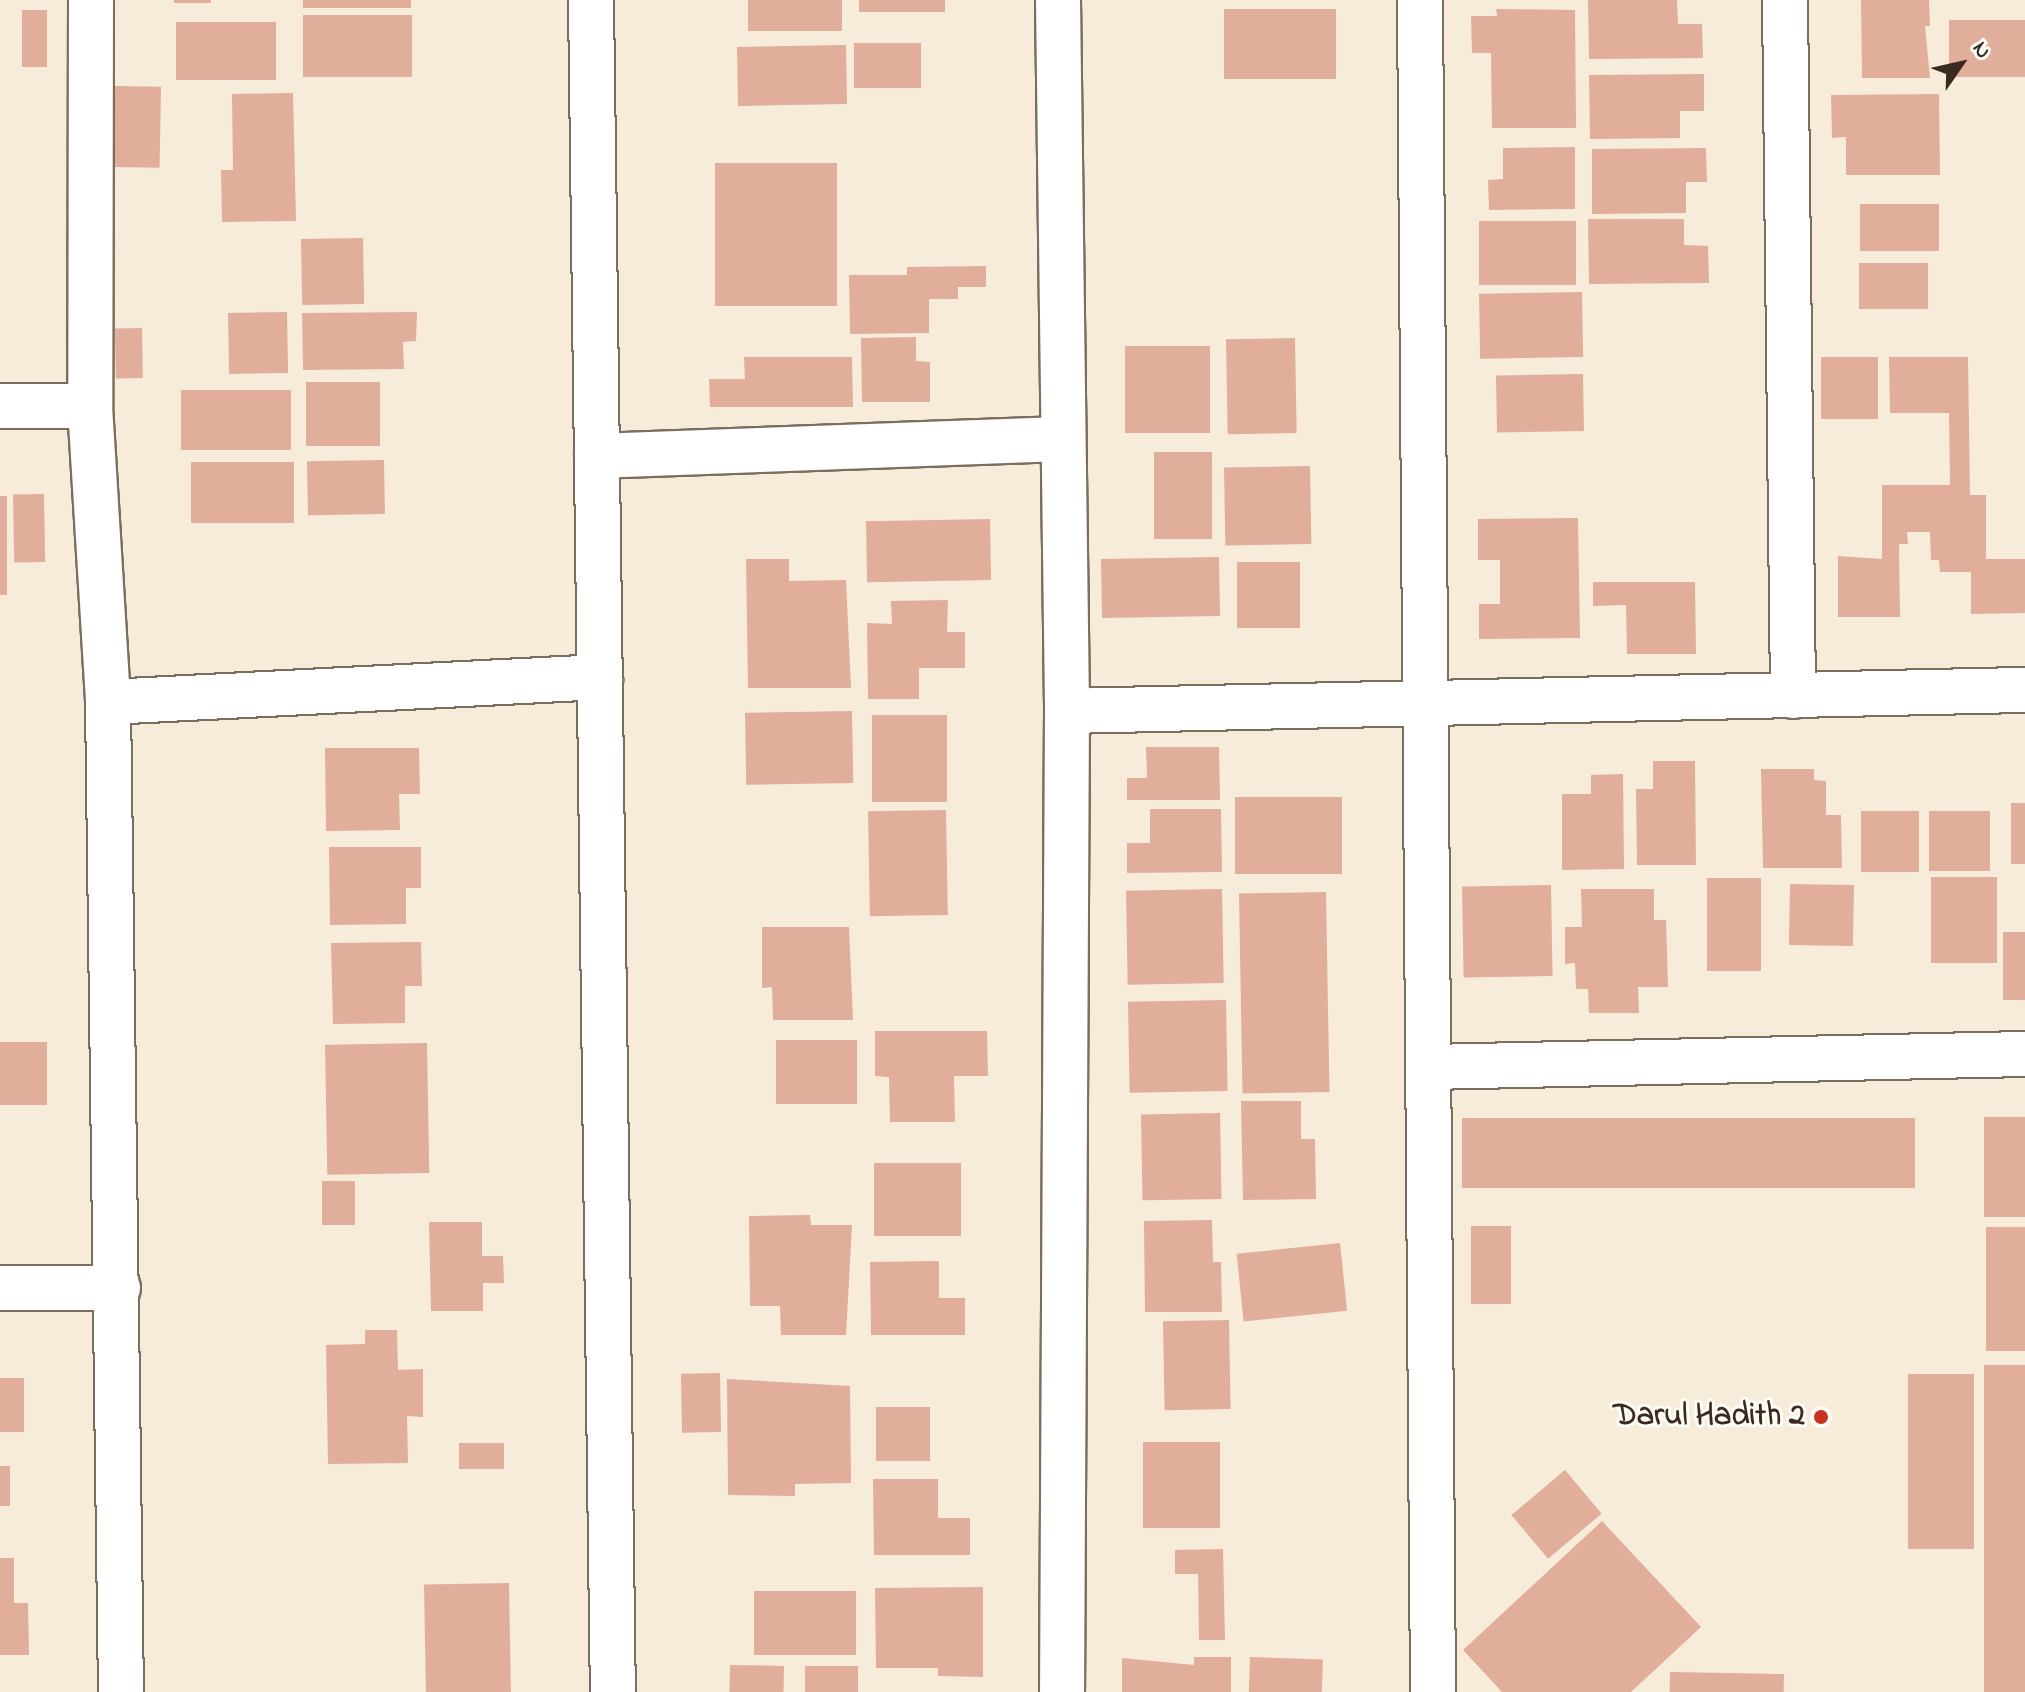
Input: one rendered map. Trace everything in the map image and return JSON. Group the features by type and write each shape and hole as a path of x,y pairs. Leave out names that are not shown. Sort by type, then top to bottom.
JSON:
{"street":[{"path":"91,0 90,406 108,702 121,1692"},
{"path":"591,0 613,1692"},
{"path":"1058,0 1060,439 1067,711 1062,1692"},
{"path":"1420,0 1433,1692"},
{"path":"1785,0 1793,696"},
{"path":"0,406 90,406"},
{"path":"597,456 1060,439"},
{"path":"108,702 600,677"},
{"path":"1067,711 2025,690"},
{"path":"1429,1067 2025,1054"},
{"path":"0,1288 118,1288"}],"building":[{"path":"174,0 211,0 211,3 174,3"},
{"path":"303,0 411,0 411,8 303,8"},
{"path":"748,0 842,0 842,31 748,31"},
{"path":"859,0 945,0 945,12 859,12"},
{"path":"1588,0 1677,0 1678,24 1702,24 1703,58 1589,59"},
{"path":"1861,0 1929,0 1930,26 1925,26 1930,78 1862,78"},
{"path":"1224,9 1336,9 1336,79 1224,79"},
{"path":"1496,9 1575,10 1576,128 1492,128 1491,53 1472,53 1471,16 1497,16"},
{"path":"22,10 47,10 47,67 22,67"},
{"path":"303,15 412,15 412,77 303,77"},
{"path":"1949,20 2025,20 2025,77 1949,77"},
{"path":"176,22 276,22 276,80 176,80"},
{"path":"854,43 921,43 921,88 854,88"},
{"path":"846,45 847,104 738,106 737,47"},
{"path":"1704,74 1704,111 1680,111 1680,138 1590,139 1589,75"},
{"path":"115,86 161,87 160,168 114,167"},
{"path":"293,93 296,221 222,222 221,170 233,170 232,94"},
{"path":"1939,94 1940,175 1846,175 1846,137 1832,138 1831,95"},
{"path":"1575,147 1575,209 1489,210 1488,180 1503,179 1503,148"},
{"path":"1706,148 1707,182 1686,182 1686,213 1592,214 1592,149"},
{"path":"715,163 837,163 837,306 715,306"},
{"path":"1860,204 1939,204 1939,251 1860,251"},
{"path":"1588,219 1684,219 1684,245 1708,246 1709,283 1589,284"},
{"path":"1479,221 1576,221 1576,285 1479,285"},
{"path":"363,238 364,304 302,305 301,239"},
{"path":"1859,263 1928,263 1928,309 1859,309"},
{"path":"986,266 986,287 958,287 958,299 929,299 929,333 850,334 849,275 907,275 907,267"},
{"path":"1582,292 1583,357 1480,359 1479,294"},
{"path":"287,312 288,373 229,374 228,313"},
{"path":"417,312 416,341 403,342 404,369 303,370 302,313"},
{"path":"115,328 142,328 143,378 116,378"},
{"path":"916,337 916,361 930,362 930,402 862,402 861,338"},
{"path":"1295,338 1297,433 1228,434 1226,339"},
{"path":"1125,346 1210,346 1210,433 1125,433"},
{"path":"744,357 852,357 853,407 710,407 709,379 745,379"},
{"path":"1821,357 1878,357 1878,419 1821,419"},
{"path":"1889,357 1968,357 1970,495 1986,495 1986,559 2025,559 2025,613 1971,614 1971,572 1940,572 1939,560 1931,560 1930,532 1907,532 1908,544 1899,544 1900,617 1838,617 1838,556 1882,559 1882,485 1950,485 1949,413 1890,413"},
{"path":"1583,374 1584,431 1497,433 1496,376"},
{"path":"306,382 380,382 380,446 306,446"},
{"path":"181,390 291,390 291,450 181,450"},
{"path":"1154,452 1212,452 1212,539 1154,539"},
{"path":"384,460 385,514 308,515 307,461"},
{"path":"191,462 294,462 294,523 191,523"},
{"path":"1310,466 1311,544 1225,545 1224,468"},
{"path":"44,494 45,562 14,563 13,495"},
{"path":"0,496 7,496 7,595 0,595"},
{"path":"1578,518 1580,638 1479,639 1479,604 1500,604 1500,560 1478,560 1478,519"},
{"path":"990,519 991,580 867,582 866,521"},
{"path":"1219,557 1220,616 1102,618 1101,559"},
{"path":"746,559 789,559 789,581 846,580 851,688 748,688"},
{"path":"1237,562 1300,562 1300,628 1237,628"},
{"path":"1593,582 1695,582 1696,654 1627,654 1626,605 1593,606"},
{"path":"948,600 947,632 965,632 965,668 919,668 919,699 868,699 867,623 892,624 891,601"},
{"path":"852,711 853,783 746,785 745,713"},
{"path":"872,715 947,715 947,802 872,802"},
{"path":"1146,747 1219,747 1220,800 1127,800 1127,778 1147,778"},
{"path":"325,748 419,748 420,794 399,794 400,830 326,831"},
{"path":"1653,761 1695,761 1696,865 1637,865 1636,789 1653,789"},
{"path":"1761,769 1814,769 1814,780 1826,781 1826,815 1841,815 1842,868 1763,868"},
{"path":"1623,774 1624,869 1562,870 1562,794 1591,794 1591,775"},
{"path":"1235,797 1342,797 1342,874 1235,874"},
{"path":"2011,803 2025,803 2025,864 2011,864"},
{"path":"1150,809 1221,809 1222,872 1127,873 1127,843 1150,843"},
{"path":"946,810 948,915 870,916 868,811"},
{"path":"1861,811 1919,811 1919,872 1861,872"},
{"path":"1929,811 1990,811 1990,871 1929,871"},
{"path":"329,847 421,847 421,888 406,888 406,924 330,925"},
{"path":"1931,877 1997,877 1997,963 1931,963"},
{"path":"1707,878 1761,878 1761,971 1707,971"},
{"path":"1790,884 1854,885 1853,946 1789,945"},
{"path":"1551,885 1553,976 1464,978 1462,887"},
{"path":"1222,889 1224,983 1128,985 1126,891"},
{"path":"1581,889 1654,889 1654,920 1666,920 1668,987 1638,987 1639,1013 1589,1013 1588,989 1576,989 1575,963 1565,964 1565,927 1582,927"},
{"path":"1326,892 1329,1092 1243,1093 1239,894"},
{"path":"762,927 849,927 853,1020 773,1020 772,987 762,988"},
{"path":"2003,932 2025,932 2025,1000 2003,1000"},
{"path":"421,942 422,986 405,986 405,1023 333,1024 331,943"},
{"path":"1226,1000 1228,1091 1130,1093 1128,1002"},
{"path":"875,1031 987,1031 988,1076 954,1076 955,1122 890,1122 889,1077 875,1076"},
{"path":"776,1040 857,1040 857,1104 776,1104"},
{"path":"0,1042 47,1042 47,1105 0,1105"},
{"path":"427,1043 429,1173 327,1175 325,1045"},
{"path":"1241,1101 1301,1101 1301,1139 1315,1139 1316,1199 1243,1200"},
{"path":"1220,1113 1222,1199 1143,1200 1141,1114"},
{"path":"1984,1117 2025,1117 2025,1217 1984,1217"},
{"path":"1462,1118 1915,1118 1915,1188 1462,1188"},
{"path":"874,1163 961,1163 961,1236 874,1236"},
{"path":"322,1181 355,1181 355,1225 322,1225"},
{"path":"810,1215 811,1225 852,1225 846,1335 781,1335 780,1306 750,1306 749,1216"},
{"path":"1212,1220 1213,1262 1221,1262 1222,1312 1145,1312 1144,1221"},
{"path":"429,1222 482,1222 482,1256 503,1256 504,1283 483,1283 483,1311 431,1311"},
{"path":"1471,1226 1511,1226 1511,1304 1471,1304"},
{"path":"1986,1227 2025,1227 2025,1351 1986,1351"},
{"path":"1340,1243 1347,1311 1244,1321 1237,1254"},
{"path":"939,1261 939,1298 965,1298 965,1335 871,1335 870,1262"},
{"path":"1229,1320 1231,1409 1165,1410 1163,1321"},
{"path":"365,1330 397,1330 398,1370 423,1369 423,1417 407,1416 408,1463 328,1464 326,1345 365,1344"},
{"path":"1984,1365 2025,1365 2025,1692 1984,1692"},
{"path":"720,1373 721,1432 682,1433 681,1374"},
{"path":"1908,1374 1974,1374 1974,1549 1908,1549"},
{"path":"0,1378 24,1378 24,1432 0,1432"},
{"path":"727,1379 850,1386 851,1483 795,1484 795,1496 728,1495"},
{"path":"876,1407 930,1407 930,1461 876,1461"},
{"path":"1143,1442 1220,1442 1220,1528 1143,1528"},
{"path":"459,1443 504,1443 504,1469 459,1469"},
{"path":"0,1466 10,1466 10,1506 0,1506"},
{"path":"1565,1470 1602,1514 1548,1559 1511,1515"},
{"path":"873,1479 938,1479 938,1518 970,1518 970,1555 874,1555"},
{"path":"1602,1521 1701,1627 1631,1692 1502,1692 1463,1650"},
{"path":"1223,1549 1225,1640 1199,1640 1198,1574 1175,1574 1175,1550"},
{"path":"0,1558 14,1558 14,1603 28,1603 29,1655 0,1655"},
{"path":"509,1583 511,1692 426,1692 424,1584"},
{"path":"983,1587 983,1677 938,1676 938,1668 876,1668 875,1588"},
{"path":"754,1591 856,1591 856,1655 754,1655"},
{"path":"1194,1657 1231,1657 1231,1692 1122,1692 1122,1658 1194,1665"},
{"path":"1250,1657 1323,1660 1322,1692 1249,1692"},
{"path":"730,1665 784,1666 784,1692 730,1692"},
{"path":"805,1666 858,1666 858,1692 805,1692"},
{"path":"1670,1672 1784,1674 1784,1692 1670,1692"}],"place":[{"name":"Darul Hadith 2","path":"1821,1417"}]}
